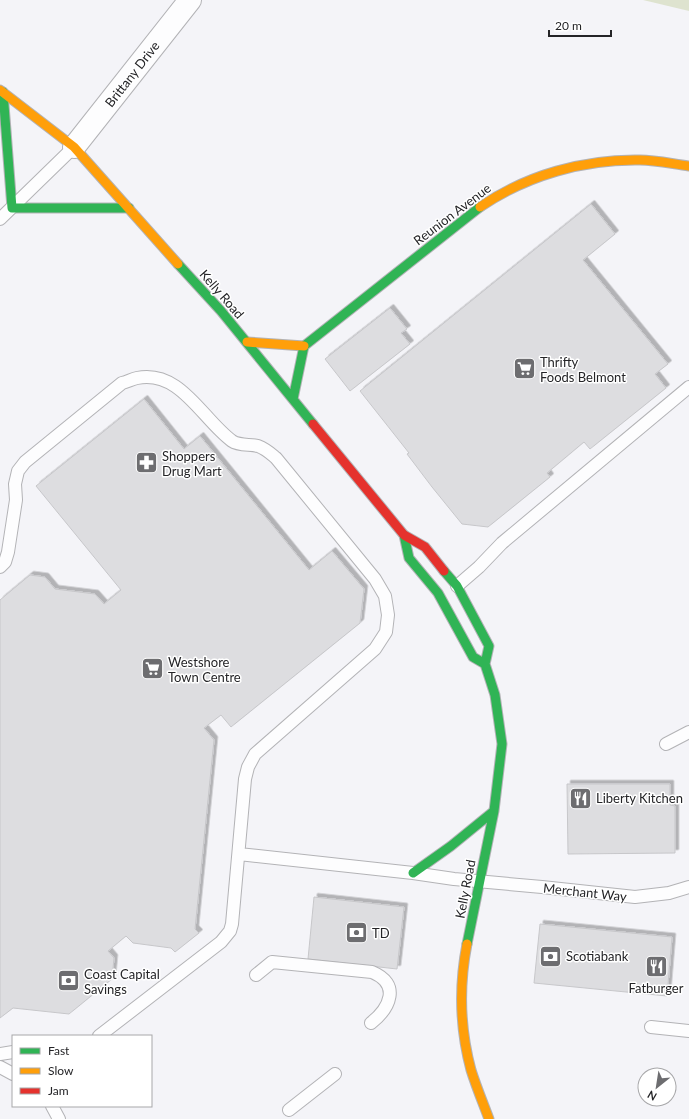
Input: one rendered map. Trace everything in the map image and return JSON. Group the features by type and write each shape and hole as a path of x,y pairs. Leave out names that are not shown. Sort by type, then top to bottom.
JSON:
{"street":[{"name":"Brittany Drive","path":"74,147 190,0"},
{"name":"Kelly Road","path":"2,91 74,147 221,311 404,535 425,547 457,586 489,646 485,664 495,695 502,744 494,811 466,952 463,978 462,1021 471,1069 489,1119"},
{"path":"2,91 12,208 129,208"},
{"name":"Reunion Avenue","path":"304,346 470,214 499,194 528,180 566,168 602,162 641,160 689,166"},
{"path":"247,342 304,346 293,399"},
{"name":"Kelly Road","path":"404,535 409,558 438,593 473,657 485,664"},
{"path":"413,873 451,846 494,811"}],"lane":[{"path":"0,219 74,147"},
{"path":"0,567 5,562 8,552 16,500 15,484 18,471 25,462 122,383 137,378 149,377 168,382 183,392 219,430 233,442 262,448 267,450 276,458 375,579 385,596 388,615 386,632 375,649 255,754 248,767 245,779 239,854 230,931 226,937 184,971 133,1008 100,1035"},
{"path":"457,586 479,567 502,543 689,387"},
{"path":"666,744 689,732"},
{"name":"Merchant Way","path":"239,854 635,897 669,893 689,886"},
{"path":"256,975 272,962 372,972 385,980 390,992 388,1001 382,1012 371,1023"},
{"path":"651,1027 689,1031"},
{"path":"0,1054 12,1052"},
{"path":"0,1067 12,1073"},
{"path":"289,1110 335,1074"}],"green space":[{"path":"643,0 689,0 689,11"}],"building":[{"name":"Thrifty Foods Belmont","path":"591,204 615,234 583,260 668,364 655,374 666,388 590,449 584,442 547,473 550,477 488,527 462,524 432,487 407,454 409,453 360,391"},
{"path":"390,308 407,329 401,333 410,344 350,391 325,359"},
{"name":"Westshore Town Centre","path":"144,399 184,449 200,436 309,570 332,551 364,589 360,623 231,727 221,715 204,728 214,740 195,929 199,933 175,952 171,948 133,943 126,936 108,951 114,958 112,979 69,1014 13,1008 0,1018 0,600 30,575 45,577 55,589 95,594 104,604 121,590 36,486"},
{"path":"567,784 670,784 670,805 675,806 675,853 568,854"},
{"name":"TD","path":"314,897 404,907 397,969 308,959"},
{"path":"540,924 672,937 667,996 534,983"}],"traffic: fast":[{"path":"3,92 12,208 129,208"},
{"path":"293,399 304,346 480,207"},
{"path":"178,264 221,311 313,424"},
{"path":"404,535 409,558 438,593 473,657 485,664"},
{"path":"444,571 457,586 489,646 485,664 495,695 502,744 494,811 467,944"},
{"path":"413,873 451,846 494,811"}],"traffic: slow":[{"path":"0,90 74,147 178,264"},
{"path":"480,207 517,186 557,171 577,166 619,160 658,161 689,166"},
{"path":"247,342 304,346"},
{"path":"467,944 464,960 462,991 465,1039 471,1070 489,1119"}],"traffic: jam":[{"path":"313,424 404,535 425,547 444,571"}],"place":[{"name":"Thrifty Foods Belmont","path":"524,369"},
{"name":"Shoppers Drug Mart","path":"146,463"},
{"name":"Westshore Town Centre","path":"152,669"},
{"name":"Liberty Kitchen","path":"580,798"},
{"name":"TD","path":"356,933"},
{"name":"Scotiabank","path":"551,956"},
{"name":"Fatburger","path":"656,966"},
{"name":"Coast Capital Savings","path":"68,981"}]}
